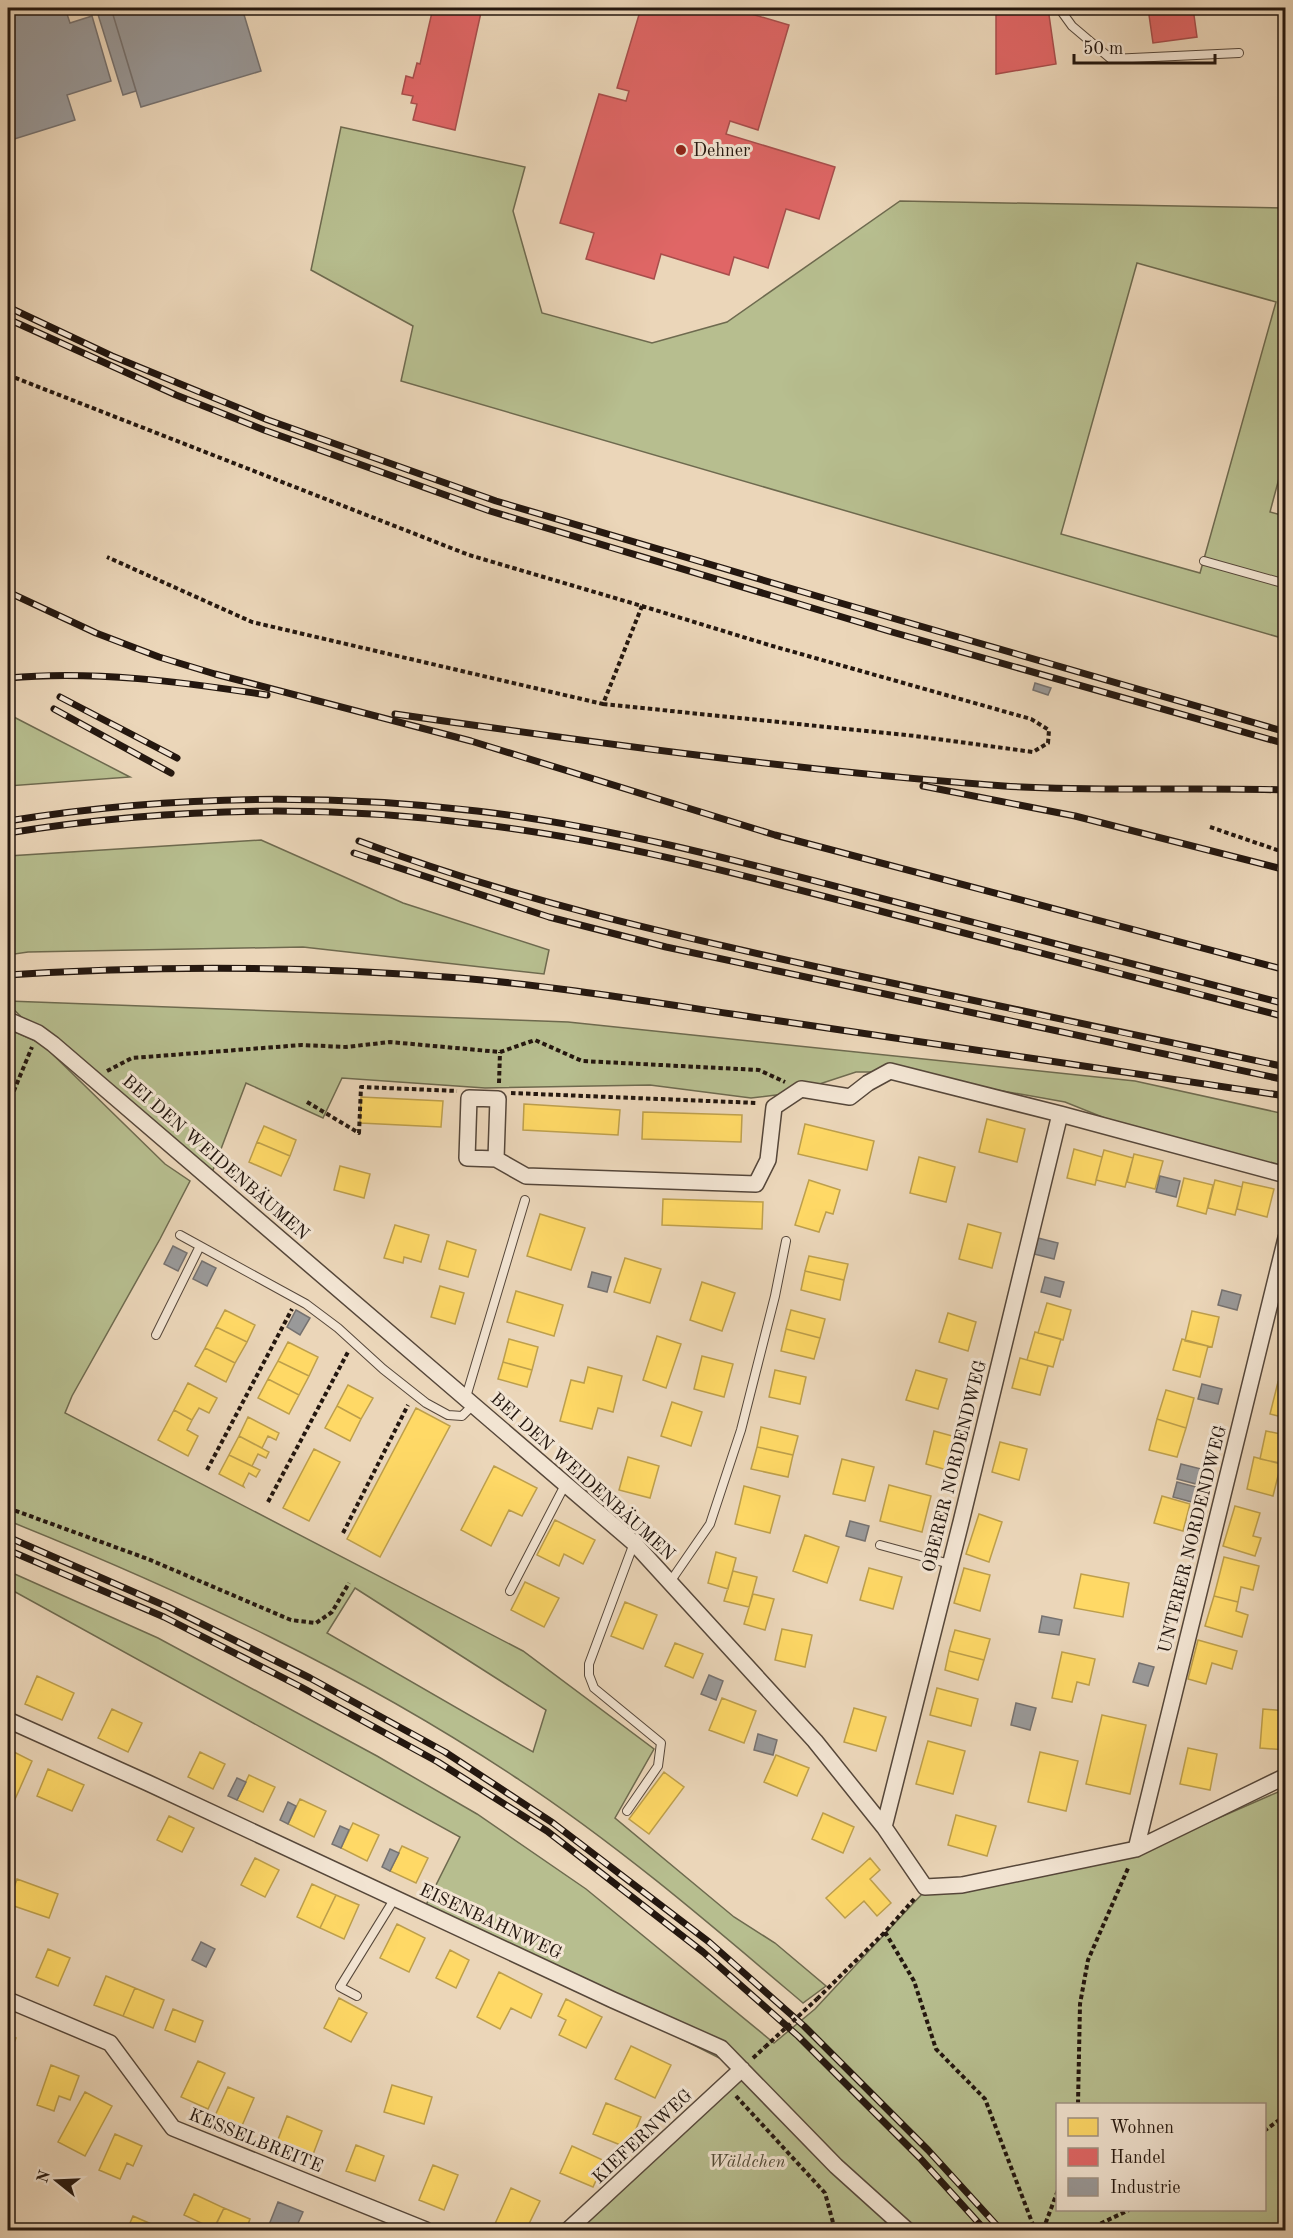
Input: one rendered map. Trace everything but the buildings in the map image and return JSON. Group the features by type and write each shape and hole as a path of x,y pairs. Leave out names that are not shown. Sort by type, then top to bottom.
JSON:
{"street":[{"name":"BEI DEN WEIDENBÄUMEN","path":"8,1020 38,1033 93,1078 634,1543 815,1741 884,1827 925,1887"},
{"path":"496,1159 498,1099 470,1098 467,1158 496,1159 526,1176 756,1184 768,1160 774,1107 801,1089 850,1097 868,1083 890,1071 1286,1175"},
{"name":"OBERER NORDENDWEG","path":"884,1827 1060,1114"},
{"name":"UNTERER NORDENDWEG","path":"1136,1849 1286,1238"},
{"name":"EISENBAHNWEG","path":"8,1720 721,2048 836,2166 907,2230"},
{"path":"925,1887 962,1885 1136,1849 1286,1776"},
{"name":"KESSELBREITE","path":"8,2000 110,2043 173,2128 426,2230"},
{"name":"KIEFERNWEG","path":"568,2230 742,2069"}],"lane":[{"path":"1059,8 1072,26 1111,59 1239,53"},
{"path":"1204,561 1286,584"},
{"path":"180,1235 297,1299 338,1328 426,1403 448,1414 462,1416 470,1400 525,1200"},
{"path":"670,1582 710,1524 741,1430 775,1296 786,1241"},
{"path":"156,1335 200,1246"},
{"path":"510,1591 566,1483"},
{"path":"627,1811 658,1766 661,1743 594,1688 589,1675 589,1664 634,1543"},
{"path":"880,1545 950,1564"},
{"path":"357,1996 340,1987 395,1898"}],"path":[{"path":"8,375 469,555 780,648 1031,719 1049,730 1048,743 1033,752 915,736 603,704 252,622 107,556"},
{"path":"603,704 642,606"},
{"path":"1210,827 1286,853"},
{"path":"8,1105 38,1033"},
{"path":"93,1078 132,1058 302,1045 346,1047 390,1042 500,1052 535,1040 582,1061 759,1070 801,1089"},
{"path":"498,1099 500,1052"},
{"path":"307,1102 359,1133 361,1087 463,1091 470,1098"},
{"path":"498,1099 509,1093 762,1103 774,1107"},
{"path":"207,1470 297,1299"},
{"path":"268,1502 353,1342"},
{"path":"343,1533 414,1394"},
{"path":"8,1508 148,1559 291,1620 316,1623 332,1612 349,1583"},
{"path":"1077,2103 1080,2004 1088,1960 1136,1849"},
{"path":"765,2047 818,1999 885,1932 925,1887"},
{"path":"885,1932 914,1981 936,2049 985,2099 1035,2230"},
{"path":"725,2084 825,2193 835,2230"},
{"path":"1266,2130 1286,2115"},
{"path":"1043,2230 1056,2195"},
{"path":"1087,2230 1127,2211"}],"green space":[{"path":"341,127 525,167 513,211 542,313 652,343 727,322 900,201 1285,208 1285,456 1270,512 1285,516 1285,639 401,381 413,326 311,270","holes":["1137,263 1276,302 1200,573 1061,534"]},
{"path":"8,714 130,777 8,786"},
{"path":"261,840 403,903 549,950 544,974 303,947 28,952 8,955 8,856"},
{"path":"8,1001 568,1022 1135,1081 1285,1114 1285,1175 1177,1147 1065,1102 895,1072 856,1072 792,1093 751,1098 650,1085 485,1088 342,1078 323,1118 246,1083 210,1178 38,1033 8,1004"},
{"path":"8,1029 42,1044 165,1164 190,1181 72,1396 65,1413 523,1651 654,1749 615,1818 734,1917 775,1943 826,1986 803,2003 662,1885 590,1829 515,1777 394,1703 269,1636 140,1576 9,1521","holes":["355,1588 546,1710 533,1752 327,1633"]},
{"name":"Wäldchen","path":"8,1571 158,1638 377,1756 477,1814 586,1889 774,2043 815,2009 922,1894 965,1891 1138,1853 1285,1789 1285,2230 568,2230 741,2069 471,1932 423,1911 460,1837 8,1588"}],"railway":[{"path":"8,307 112,356 268,420 496,501 1286,732"},
{"path":"8,319 176,395 264,430 490,511 892,632 1286,744"},
{"path":"8,592 96,633 159,657 215,674 471,741 775,835 1286,970"},
{"path":"8,678 105,676 267,695"},
{"path":"60,697 177,758"},
{"path":"54,709 171,773"},
{"path":"395,714 699,755 928,780 1039,788 1286,790"},
{"path":"923,786 1075,816 1286,870"},
{"path":"8,821 124,806 242,800 360,801 526,817 622,835 718,857 1286,1004"},
{"path":"8,833 124,818 301,811 419,818 528,831 630,849 730,872 1286,1017"},
{"path":"359,841 475,881 652,929 771,957 1286,1067"},
{"path":"354,853 549,917 666,947 1286,1080"},
{"path":"8,975 234,968 347,971 460,978 620,997 1286,1096"},
{"path":"8,1537 168,1607 310,1678 445,1752 553,1823 709,1942 804,2026 928,2150 1001,2230"},
{"path":"8,1550 164,1617 301,1687 438,1762 547,1831 703,1952 798,2036 920,2158 985,2230"}],"place":[{"name":"Dehner","path":"681,150"}]}
